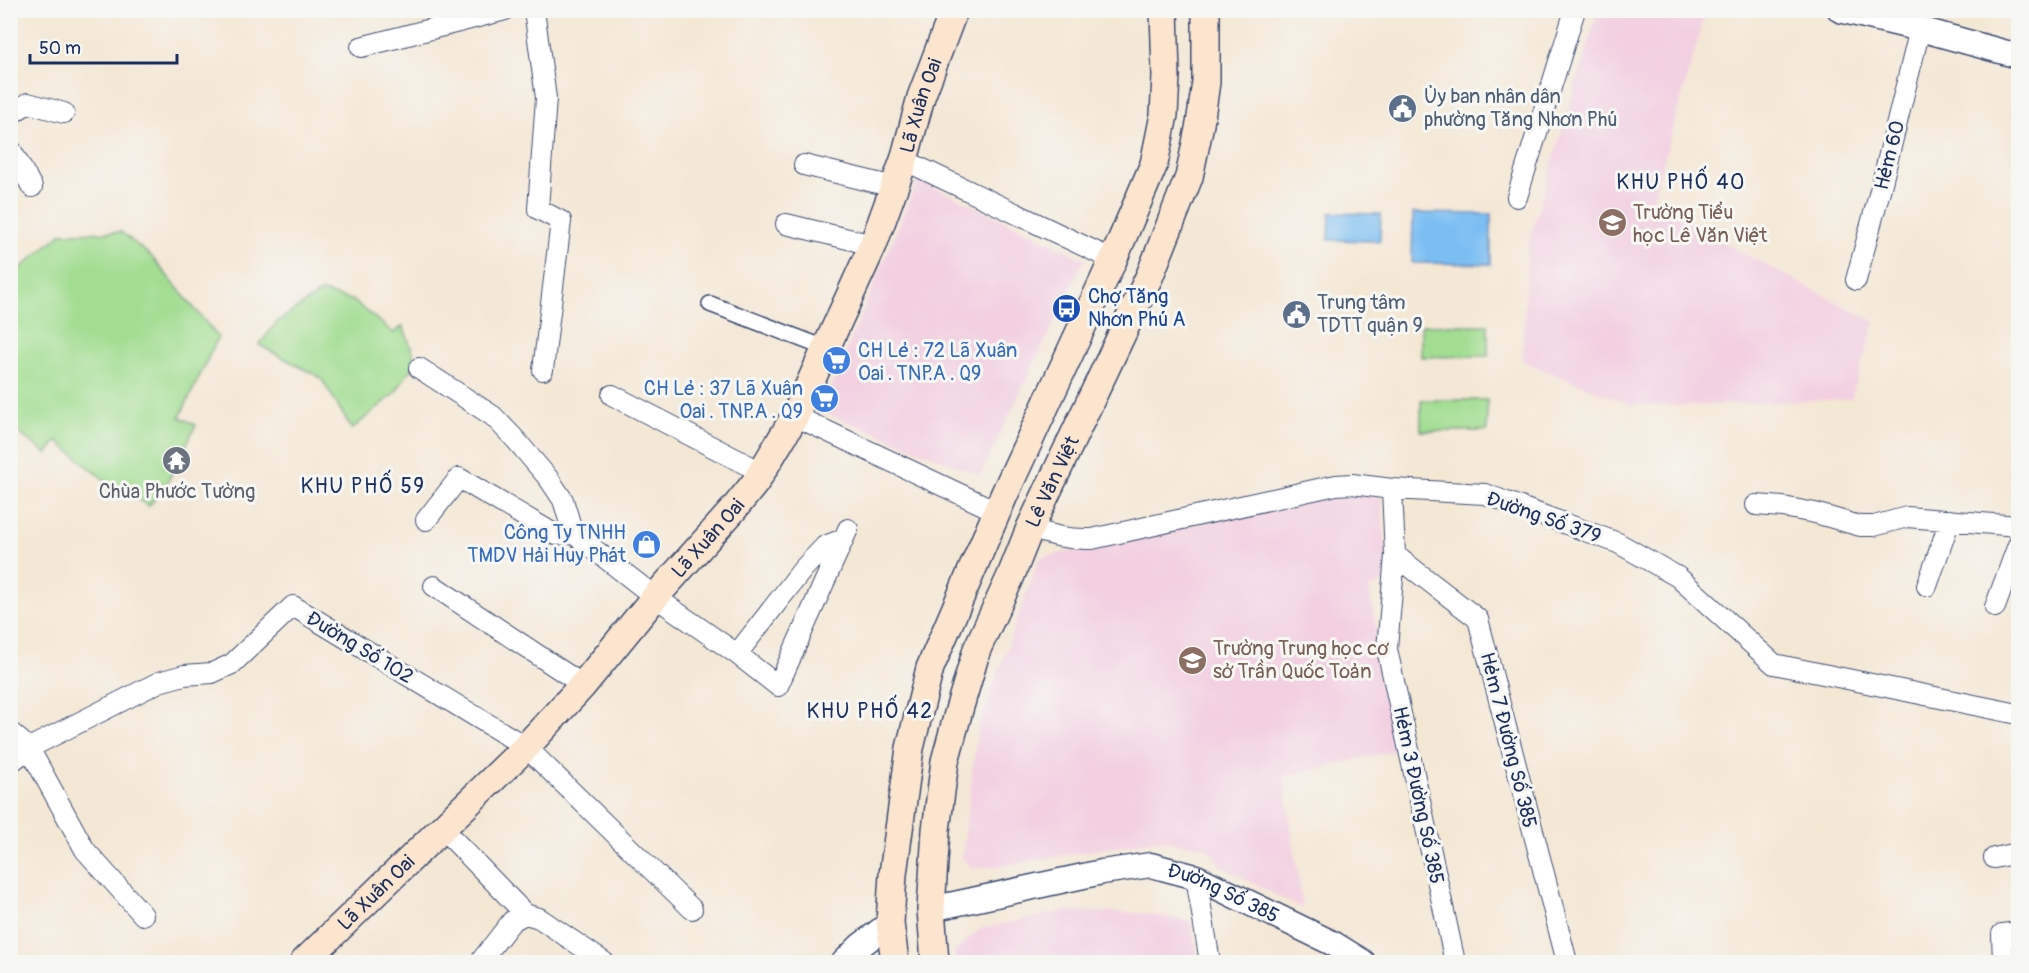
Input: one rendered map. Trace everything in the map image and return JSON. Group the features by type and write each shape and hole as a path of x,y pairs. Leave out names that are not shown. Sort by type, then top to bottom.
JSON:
{"main road":[{"name":"Lã Xuân Oai","path":"304,963 526,747 583,685 656,597 734,510 761,472 795,416 873,245 904,160 921,97 954,10"},
{"name":"Lê Văn Việt","path":"895,963 890,923 892,874 907,771 930,668 1005,493 1113,260 1154,164 1164,116 1166,76 1164,10"},
{"name":"Lê Văn Việt","path":"936,963 931,909 938,818 945,761 956,720 977,649 1030,528 1150,275 1189,177 1206,82 1206,10"},
{"path":"1113,260 1150,275"},
{"path":"998,512 1030,528"},
{"path":"890,923 931,909"}],"street":[{"path":"361,47 505,10"},
{"path":"534,10 546,98 538,209 561,221 543,370"},
{"path":"1517,197 1575,10"},
{"path":"1840,10 2019,56"},
{"name":"Hẻm 60","path":"1856,280 1920,29"},
{"path":"10,115 28,103 64,113"},
{"path":"10,148 32,187"},
{"path":"904,160 1113,260"},
{"path":"804,165 894,187"},
{"path":"786,224 873,245"},
{"path":"710,304 825,348"},
{"path":"419,368 492,416 516,439 549,478 563,500 573,533 778,686 845,534 825,546 803,569 737,654"},
{"path":"612,395 761,472"},
{"path":"795,416 998,512"},
{"path":"426,520 459,478 556,535 573,533"},
{"name":"Đường Số 379","path":"1030,528 1050,536 1070,540 1092,539 1336,485 1352,484 1392,489 1485,494 1618,543 1678,577 1774,664 2019,714"},
{"name":"Hẻm 3 Đường Số 385","path":"1392,489 1395,555 1387,649 1455,963"},
{"path":"1756,505 1815,513 1860,526 1874,526 1907,517 2019,526"},
{"path":"1927,586 1950,520"},
{"path":"1995,607 2019,544"},
{"name":"Hẻm 7 Đường Số 385","path":"1395,555 1478,619 1567,963"},
{"path":"434,586 583,685"},
{"name":"Đường Số 102","path":"29,748 159,682 184,675 212,673 232,664 293,606 526,747"},
{"path":"10,732 29,748 85,850 143,915"},
{"path":"526,747 692,909"},
{"path":"10,763 29,748"},
{"path":"443,829 525,914 538,918 604,963"},
{"path":"1994,858 2019,853"},
{"name":"Đường Số 385","path":"931,909 1102,872 1151,864 1196,878 1336,953 1363,963"},
{"path":"1196,878 1210,963"},
{"path":"480,963 512,921 525,914"},
{"path":"844,963 890,923"},
{"path":"2003,963 2002,934 2019,932"}],"shaded area":[{"name":"Trường Tiểu học Lê Văn Việt","path":"1598,11 1706,11 1652,202 1737,250 1875,322 1851,399 1683,406 1631,405 1522,361 1528,244"},
{"path":"918,179 1085,259 980,475 821,411"},
{"name":"Trường Trung học cơ sở Trần Quốc Toản","path":"1331,495 1381,497 1388,580 1369,588 1398,750 1284,777 1303,909 1220,866 1214,855 1204,847 1157,840 1007,865 972,868 962,858 977,732 1039,558"},
{"path":"1064,911 1140,913 1191,921 1199,962 956,962 954,952 980,929"}],"green space":[{"path":"121,232 151,256 218,337 180,417 196,425 166,485 149,506 107,482 57,441 47,454 11,427 11,276 62,233"},
{"path":"321,292 352,300 394,333 403,326 416,361 395,393 352,429 321,378 259,345 277,322"},
{"path":"1421,325 1488,325 1488,356 1421,357"},
{"path":"1421,400 1487,400 1487,431 1421,431"}],"water":[{"path":"1330,213 1381,214 1380,241 1329,240"},
{"path":"1413,213 1491,214 1491,264 1412,263"}],"place":[{"name":"Ủy ban nhân dân phường Tăng Nhơn Phú","path":"1403,108"},
{"name":"Trường Tiểu học Lê Văn Việt","path":"1612,223"},
{"name":"Chợ Tăng Nhơn Phú A","path":"1067,308"},
{"name":"Trung tâm TDTT quận 9","path":"1296,314"},
{"name":"CH Lẻ : 72 Lã Xuân Oai . TNP.A . Q9","path":"837,361"},
{"name":"CH Lẻ : 37 Lã Xuân Oai . TNP.A . Q9","path":"824,399"},
{"name":"Chùa Phước Tường","path":"177,461"},
{"name":"Công Ty TNHH TMDV Hải Huy Phát","path":"647,544"},
{"name":"Trường Trung học cơ sở Trần Quốc Toản","path":"1192,660"}],"district":[{"name":"KHU PHỐ 40","path":"1681,182"},
{"name":"KHU PHỐ 59","path":"363,486"},
{"name":"KHU PHỐ 42","path":"870,711"}]}
